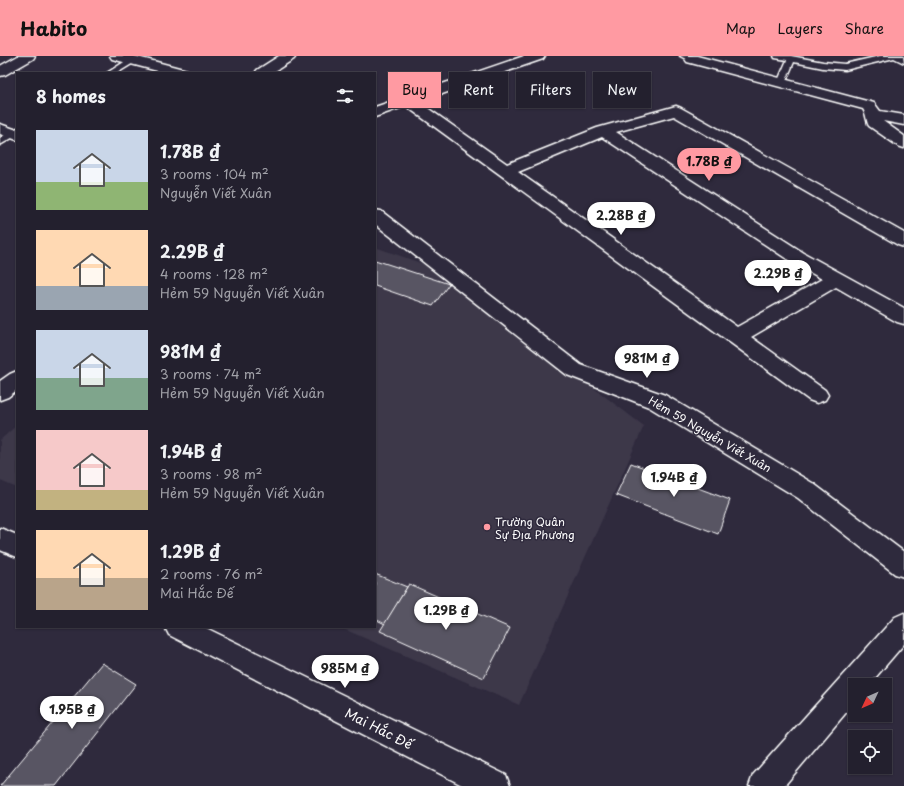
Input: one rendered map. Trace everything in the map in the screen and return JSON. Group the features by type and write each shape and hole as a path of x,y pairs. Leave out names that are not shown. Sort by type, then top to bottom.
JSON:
{"street":[{"path":"0,72 28,56"},
{"path":"117,56 178,72"},
{"path":"264,72 289,56"},
{"path":"441,90 538,56"},
{"path":"691,57 869,106 875,115 875,123 904,143"},
{"path":"376,112 388,108"},
{"path":"418,108 817,395"},
{"path":"505,171 604,131 676,111 904,241"},
{"path":"875,115 904,120"},
{"path":"604,131 797,256 904,317"},
{"name":"Hẻm 59 Nguyễn Viết Xuân","path":"376,216 574,370 658,401 806,491 904,566"},
{"path":"736,337 836,279"},
{"path":"0,392 16,380"},
{"path":"0,538 16,546"},
{"path":"764,786 904,625"},
{"name":"Mai Hắc Đế","path":"180,628 495,786"}],"lane":[{"path":"778,56 791,60 845,67 891,56"},
{"path":"897,56 904,60"},
{"path":"113,72 132,60"},
{"path":"781,82 791,60"}],"shaded area":[{"name":"Trường Quân Sự Địa Phương","path":"376,247 435,268 644,426 519,705 341,628 376,628"},
{"path":"16,426 16,488 0,481 0,440"}],"building":[{"path":"376,260 449,284 433,306 376,286"},
{"path":"631,463 730,500 718,534 616,495"},
{"path":"376,574 407,587 385,624 376,620"},
{"path":"409,584 510,628 484,678 380,631"},
{"path":"102,663 136,684 56,786 0,786"}],"place":[{"name":"Trường Quân Sự Địa Phương","path":"487,527"}]}
